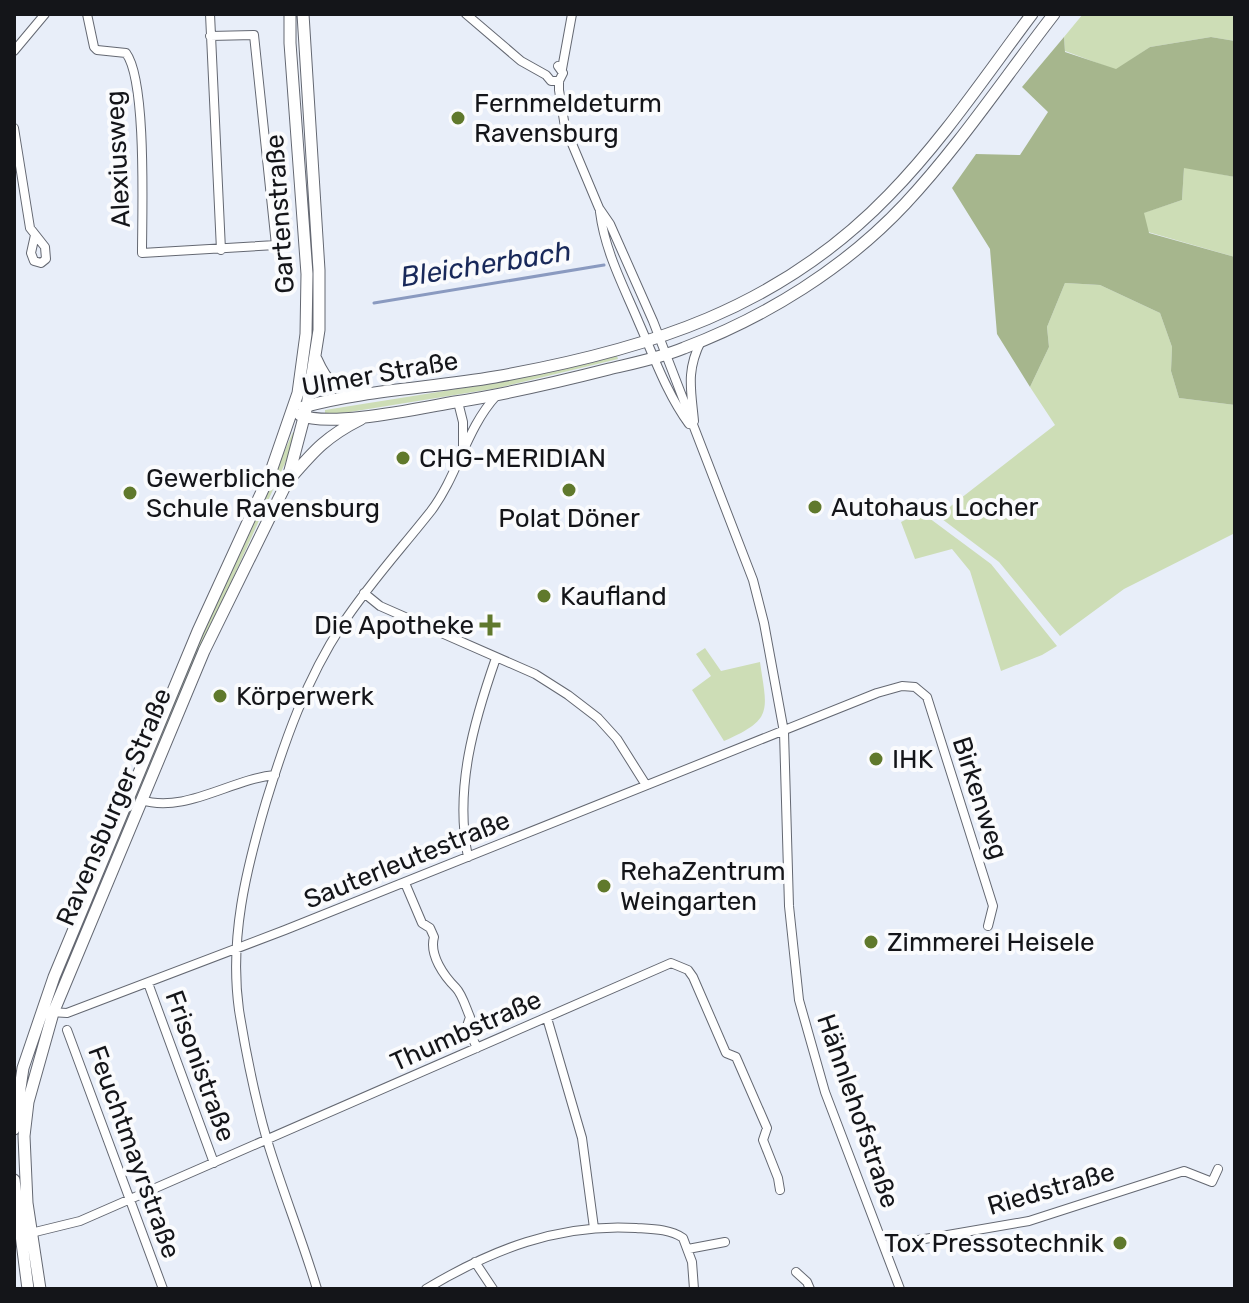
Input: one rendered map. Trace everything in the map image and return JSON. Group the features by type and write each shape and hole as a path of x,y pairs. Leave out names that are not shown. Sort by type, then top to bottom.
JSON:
{"main road":[{"name":"Gartenstraße","path":"290,14 307,295 304,355 293,411"},
{"name":"Gartenstraße","path":"303,14 319,270 318,363"},
{"name":"Ulmer Straße","path":"293,411 306,412 394,392 494,377 648,342 745,304 782,283 859,225 920,160 1032,14"},
{"name":"Ulmer Straße","path":"306,412 318,420 496,396 660,356 749,320 791,295 871,237 934,171 1054,14"},
{"name":"Ravensburger Straße","path":"14,1129 23,1068 204,651 287,482 318,363"},
{"path":"318,363 334,386 342,391 394,392"},
{"name":"Ravensburger Straße","path":"40,1289 24,1170 24,1136 47,1012 198,631 270,474 293,411"},
{"path":"287,482 321,444 369,415"},
{"path":"14,1180 28,1289"}],"street":[{"path":"14,51 45,14"},
{"name":"Alexiusweg","path":"87,14 94,47 126,53 133,69 143,170 142,253 221,250"},
{"path":"210,14 210,36 221,250 276,245 254,35 210,36"},
{"path":"466,14 521,61 558,84"},
{"path":"572,14 561,65 562,78 558,84 565,127 660,339 660,356"},
{"path":"544,73 549,67 561,65"},
{"path":"14,128 30,228 35,235"},
{"path":"599,208 602,230 616,272 648,342 660,356 696,433"},
{"path":"696,433 689,373 701,341"},
{"path":"317,1289 268,1141 239,1007 237,949 250,859 300,704 319,664 364,593 433,508 485,408 496,396"},
{"path":"458,402 463,422 463,452"},
{"name":"Hähnlehofstraße","path":"696,433 753,580 784,732 790,917 799,1000 825,1092 900,1289"},
{"path":"364,593 380,606 535,674 568,695 598,718 617,739 646,785"},
{"path":"468,857 464,806 471,739 496,658"},
{"name":"Sauterleutestraße","path":"47,1012 67,1013 148,983 877,693 902,686 915,687"},
{"name":"Birkenweg","path":"915,687 927,697 993,906 988,926"},
{"path":"141,800 160,805 175,803 254,777 275,775"},
{"path":"405,883 422,923 430,928 434,937 431,946 448,982 456,988 470,1017 467,1026 477,1048"},
{"name":"Thumbstraße","path":"31,1233 80,1221 671,963 688,970 726,1053 736,1057 767,1128 763,1140 780,1190"},
{"name":"Frisonistraße","path":"148,983 214,1163"},
{"path":"547,1018 582,1138 594,1228"},
{"name":"Feuchtmayrstraße","path":"67,1030 163,1289"},
{"name":"Riedstraße","path":"884,1246 1029,1221 1184,1171 1212,1182 1218,1169"},
{"path":"426,1289 475,1262 527,1240 594,1228 664,1230 683,1238 688,1249 694,1289"},
{"path":"688,1249 725,1242"},
{"path":"475,1262 493,1289"},
{"path":"796,1272 810,1289"}],"green space":[{"path":"1083,14 1235,14 1235,41 1211,37 1150,47 1116,70 1065,51 1064,37"},
{"path":"1064,37 1065,52 1116,69 1150,47 1211,37 1235,41 1235,177 1184,168 1182,200 1144,213 1149,233 1235,257 1235,405 1179,398 1171,371 1172,347 1160,313 1100,285 1065,283 1047,327 1049,347 1030,387 997,334 990,249 952,188 976,154 1020,155 1048,112 1022,87"},
{"path":"1184,167 1235,177 1235,257 1148,232 1143,213 1182,200"},
{"path":"1065,283 1100,285 1160,313 1172,347 1171,371 1179,398 1235,405 1235,533 1124,589 1060,636 999,562 938,516 1055,425 1030,387 1049,347 1047,327"},
{"path":"617,356 618,359 498,388 325,416 325,410 501,382"},
{"path":"293,432 296,434 286,461 92,901 200,640"},
{"path":"921,512 991,564 1057,646 1001,671 970,571 952,549 915,559 901,522"},
{"path":"705,648 721,671 760,662 765,703 763,712 752,726 724,741 692,690 711,676 696,654"}],"waterway":[{"name":"Bleicherbach","path":"374,303 604,265"}],"place":[{"name":"Fernmeldeturm Ravensburg","path":"458,118"},
{"name":"CHG-MERIDIAN","path":"403,458"},
{"name":"Polat Döner","path":"569,490"},
{"name":"Gewerbliche Schule Ravensburg","path":"130,493"},
{"name":"Autohaus Locher","path":"815,507"},
{"name":"Kaufland","path":"544,596"},
{"name":"Die Apotheke","path":"490,625"},
{"name":"Körperwerk","path":"220,696"},
{"name":"IHK","path":"876,759"},
{"name":"RehaZentrum Weingarten","path":"604,886"},
{"name":"Zimmerei Heisele","path":"871,942"},
{"name":"Tox Pressotechnik","path":"1120,1243"}]}
